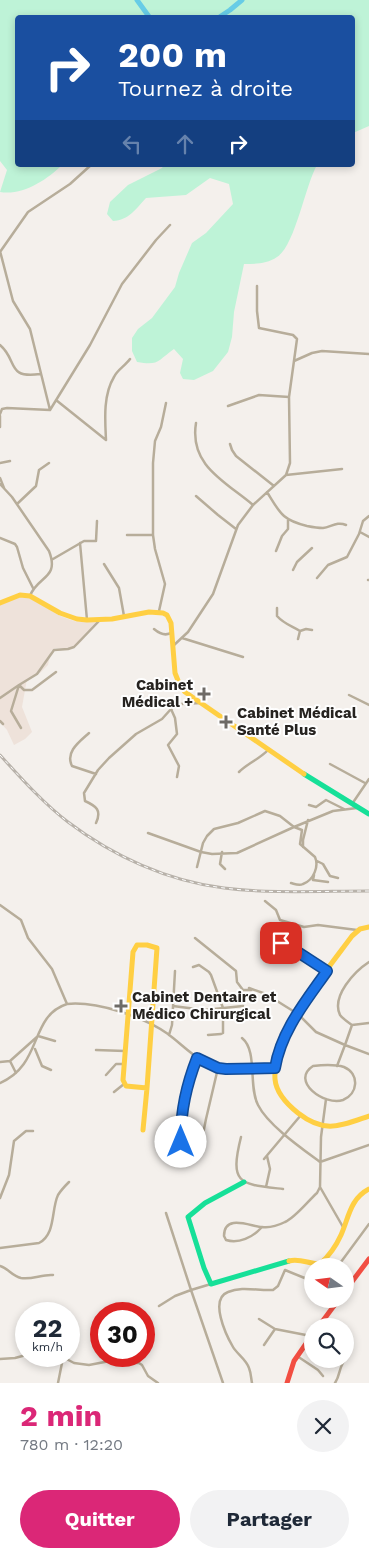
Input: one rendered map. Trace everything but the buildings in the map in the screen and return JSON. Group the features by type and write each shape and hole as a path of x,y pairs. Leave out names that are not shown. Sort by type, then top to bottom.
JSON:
{"street":[{"path":"50,410 30,329 14,301 0,252 28,212 70,184 89,167"},
{"path":"50,410 90,345 122,284 170,225"},
{"path":"174,646 198,619 213,594 236,529 242,518 253,505 286,475 290,463 289,398 297,341 295,336 259,328 257,286"},
{"path":"0,345 5,350 11,363 20,373 25,376 40,374"},
{"path":"294,361 322,351 369,354"},
{"path":"56,400 106,440 105,413 108,394 114,376 130,359"},
{"path":"228,406 259,394 289,398"},
{"path":"159,611 164,584 153,535 155,442 161,427 166,403"},
{"path":"0,427 0,415 2,410 7,408 50,410"},
{"path":"196,423 195,440 204,461 221,482 253,505"},
{"path":"230,444 236,456 274,486"},
{"path":"0,464 10,461"},
{"path":"17,504 36,486 39,470 49,462"},
{"path":"286,475 342,469"},
{"path":"0,478 4,489"},
{"path":"0,484 17,504 50,551 53,559 53,567 50,572 45,579 33,588 30,596"},
{"path":"267,492 280,514 288,520 324,528 339,524 346,525"},
{"path":"196,496 236,529"},
{"path":"316,578 328,565 347,557 351,553 363,522 369,516"},
{"path":"276,551 282,536 288,528 288,520"},
{"path":"53,559 80,543 96,541 97,521"},
{"path":"360,532 369,537"},
{"path":"127,535 153,535"},
{"path":"0,538 15,544 17,547 23,568 33,588"},
{"path":"80,543 87,621"},
{"path":"294,570 297,562 312,548"},
{"path":"104,564 119,588 124,617"},
{"path":"0,603 20,595 30,596 66,617 80,621 124,617 159,611 168,616 174,646 174,667 180,685 185,692 327,789 369,814"},
{"path":"278,608 277,616 288,626 300,631 312,630"},
{"path":"0,698 36,674 54,650 74,647 100,620"},
{"path":"154,630 161,634 172,632"},
{"path":"298,639 300,631"},
{"path":"182,638 243,657"},
{"path":"19,685 24,690 32,690 56,672"},
{"path":"19,685 10,712 21,728"},
{"path":"349,695 369,705"},
{"path":"96,823 98,812 94,806 85,800 85,792 109,758 136,734 162,719 171,709 188,702 202,703"},
{"path":"171,709 175,718 177,734 168,746 179,766 177,777"},
{"path":"0,721 3,724"},
{"path":"89,733 72,751 70,762 72,766 96,774"},
{"path":"239,772 269,749"},
{"path":"330,764 365,784"},
{"path":"352,804 369,779"},
{"path":"309,805 316,807 326,800 344,809"},
{"path":"148,833 201,852 212,854 241,852 308,820 333,811 357,808"},
{"path":"197,867 204,840 214,830 238,823 265,811 280,816 294,827 302,830 300,844 317,861 323,864 328,874 338,878"},
{"path":"304,848 303,840 308,820"},
{"path":"222,852 220,864 225,870"},
{"path":"317,861 313,880 328,882"},
{"path":"291,883 303,884 314,874"},
{"path":"265,901 276,910 280,920 304,927 318,924 357,930 369,927"},
{"path":"0,905 21,920 28,938 52,969 67,1004"},
{"path":"357,930 298,1014 282,1043 275,1068 275,1080 280,1092 289,1104 301,1115 322,1127 338,1127 369,1116"},
{"path":"194,938 236,971 236,982 243,990 250,988 266,994 298,1014 316,1032 369,1054"},
{"path":"272,942 290,947 327,971"},
{"path":"124,1084 133,952 137,945 150,945 157,948 157,956 143,1130"},
{"path":"369,962 351,978 341,993 338,1005 340,1015 352,1025 369,1023"},
{"path":"193,967 199,965 211,973 223,1008 223,1033 208,1035"},
{"path":"169,1035 176,971"},
{"path":"0,1083 23,1067 34,1048 41,1027 52,1013 67,1004 91,1005 128,1014 152,1023 197,1058 218,1068 233,1070 275,1068"},
{"path":"173,1006 204,1010 243,1006"},
{"path":"338,1066 352,1025"},
{"path":"38,1036 55,1041"},
{"path":"0,1062 10,1061 38,1036"},
{"path":"242,1038 250,1049 254,1093 257,1103 270,1121 320,1162"},
{"path":"34,1048 42,1066 51,1070"},
{"path":"96,1050 125,1051"},
{"path":"197,1058 186,1091 181,1118 182,1151 185,1159 191,1162 196,1160 200,1154 218,1068"},
{"path":"10,1061 16,1073"},
{"path":"106,1075 116,1064 124,1064"},
{"path":"312,1066 338,1066 350,1070 354,1075 355,1085 351,1094 342,1100 331,1101 310,1089 306,1079 306,1073 309,1068 312,1066"},
{"path":"124,1084 135,1088 147,1088"},
{"path":"114,1092 124,1084"},
{"path":"261,1228 245,1222 237,1222 226,1228 224,1236 226,1240 237,1242 255,1234 261,1228 289,1220 317,1193 320,1187 322,1127 326,1099"},
{"path":"264,1159 301,1115"},
{"path":"0,1198 9,1175 14,1141 26,1131 33,1131"},
{"path":"241,1137 236,1155 238,1175 244,1182 283,1189"},
{"path":"320,1162 369,1144"},
{"path":"266,1187 270,1169 267,1155"},
{"path":"0,1248 39,1243 44,1240 51,1227 59,1193 69,1182"},
{"path":"211,1284 188,1217 202,1206 244,1182"},
{"path":"320,1187 344,1228"},
{"path":"159,1306 174,1296 191,1290 294,1260 300,1259 312,1264 320,1264 328,1257 339,1240 349,1211 356,1200 363,1191 369,1189"},
{"path":"166,1213 224,1383"},
{"path":"344,1258 369,1224"},
{"path":"354,1279 369,1258"},
{"path":"0,1266 6,1268 19,1278 53,1275"},
{"path":"252,1383 249,1368 233,1347 224,1327 219,1309 222,1296 236,1289 273,1290 278,1286 285,1270 304,1278"},
{"path":"259,1320 275,1329 304,1334"},
{"path":"264,1345 275,1329"},
{"path":"287,1383 292,1366 304,1347"},
{"path":"297,1356 318,1370 323,1376"},
{"path":"0,1359 15,1358"},
{"path":"80,1364 89,1365 115,1360 123,1363 140,1364 148,1376 158,1383"},
{"path":"58,1383 60,1367"},
{"path":"335,1383 340,1368"}],"shaded area":[{"path":"22,595 32,598 58,615 68,619 78,622 100,621 78,645 67,649 55,648 51,651 48,665 40,673 27,679 22,707 32,732 25,739 14,745 7,730 0,722 0,604"}],"green space":[{"path":"0,0 369,0 369,126 355,132 355,15 15,15 15,167 60,167 34,186 8,193 0,192 7,170 0,161"},
{"path":"316,167 294,229 283,251 269,261 257,264 244,264 228,352 213,371 194,380 183,379 180,373 183,359 174,349 157,362 137,362 132,351 132,338 138,329 152,318 175,287 192,243 206,233 233,204 229,184 210,178 186,195 146,198 124,219 113,221 107,214 110,202 128,185 162,168"}],"waterway":[{"path":"137,0 148,15"},
{"path":"222,15 242,0"}],"railway":[{"path":"0,755 41,799 68,822 103,846 161,873 203,885 242,890 278,892 369,891"}],"traffic: fast":[{"path":"304,774 369,814"},
{"path":"244,1182 205,1203 188,1217 211,1284 289,1261"}],"traffic: slow":[{"path":"0,603 20,595 30,596 60,613 77,619 87,620 112,619 149,612 167,615 171,623 175,673 185,692 304,774"},
{"path":"369,927 360,929 352,936 303,1004 282,1043 276,1062 275,1079 280,1093 287,1102 298,1113 316,1124 325,1126 341,1125 369,1116"},
{"path":"143,1130 147,1088 126,1086 123,1080 133,952 137,945 157,948 147,1088"},
{"path":"289,1261 297,1260 320,1264 337,1243 354,1203 369,1189"}],"traffic: jam":[{"path":"354,1279 369,1259"},
{"path":"325,1318 332,1308"},
{"path":"287,1383 294,1361 304,1347"}],"place":[{"name":"Cabinet Médical +","path":"204,694"},
{"name":"Cabinet Médical Santé Plus","path":"226,722"},
{"name":"Cabinet Dentaire et Médico Chirurgical","path":"121,1006"}],"route":[{"path":"181,1142 181,1118 186,1091 197,1058 218,1068 233,1070 275,1068 278,1053 286,1033 327,971 281,943"}]}
